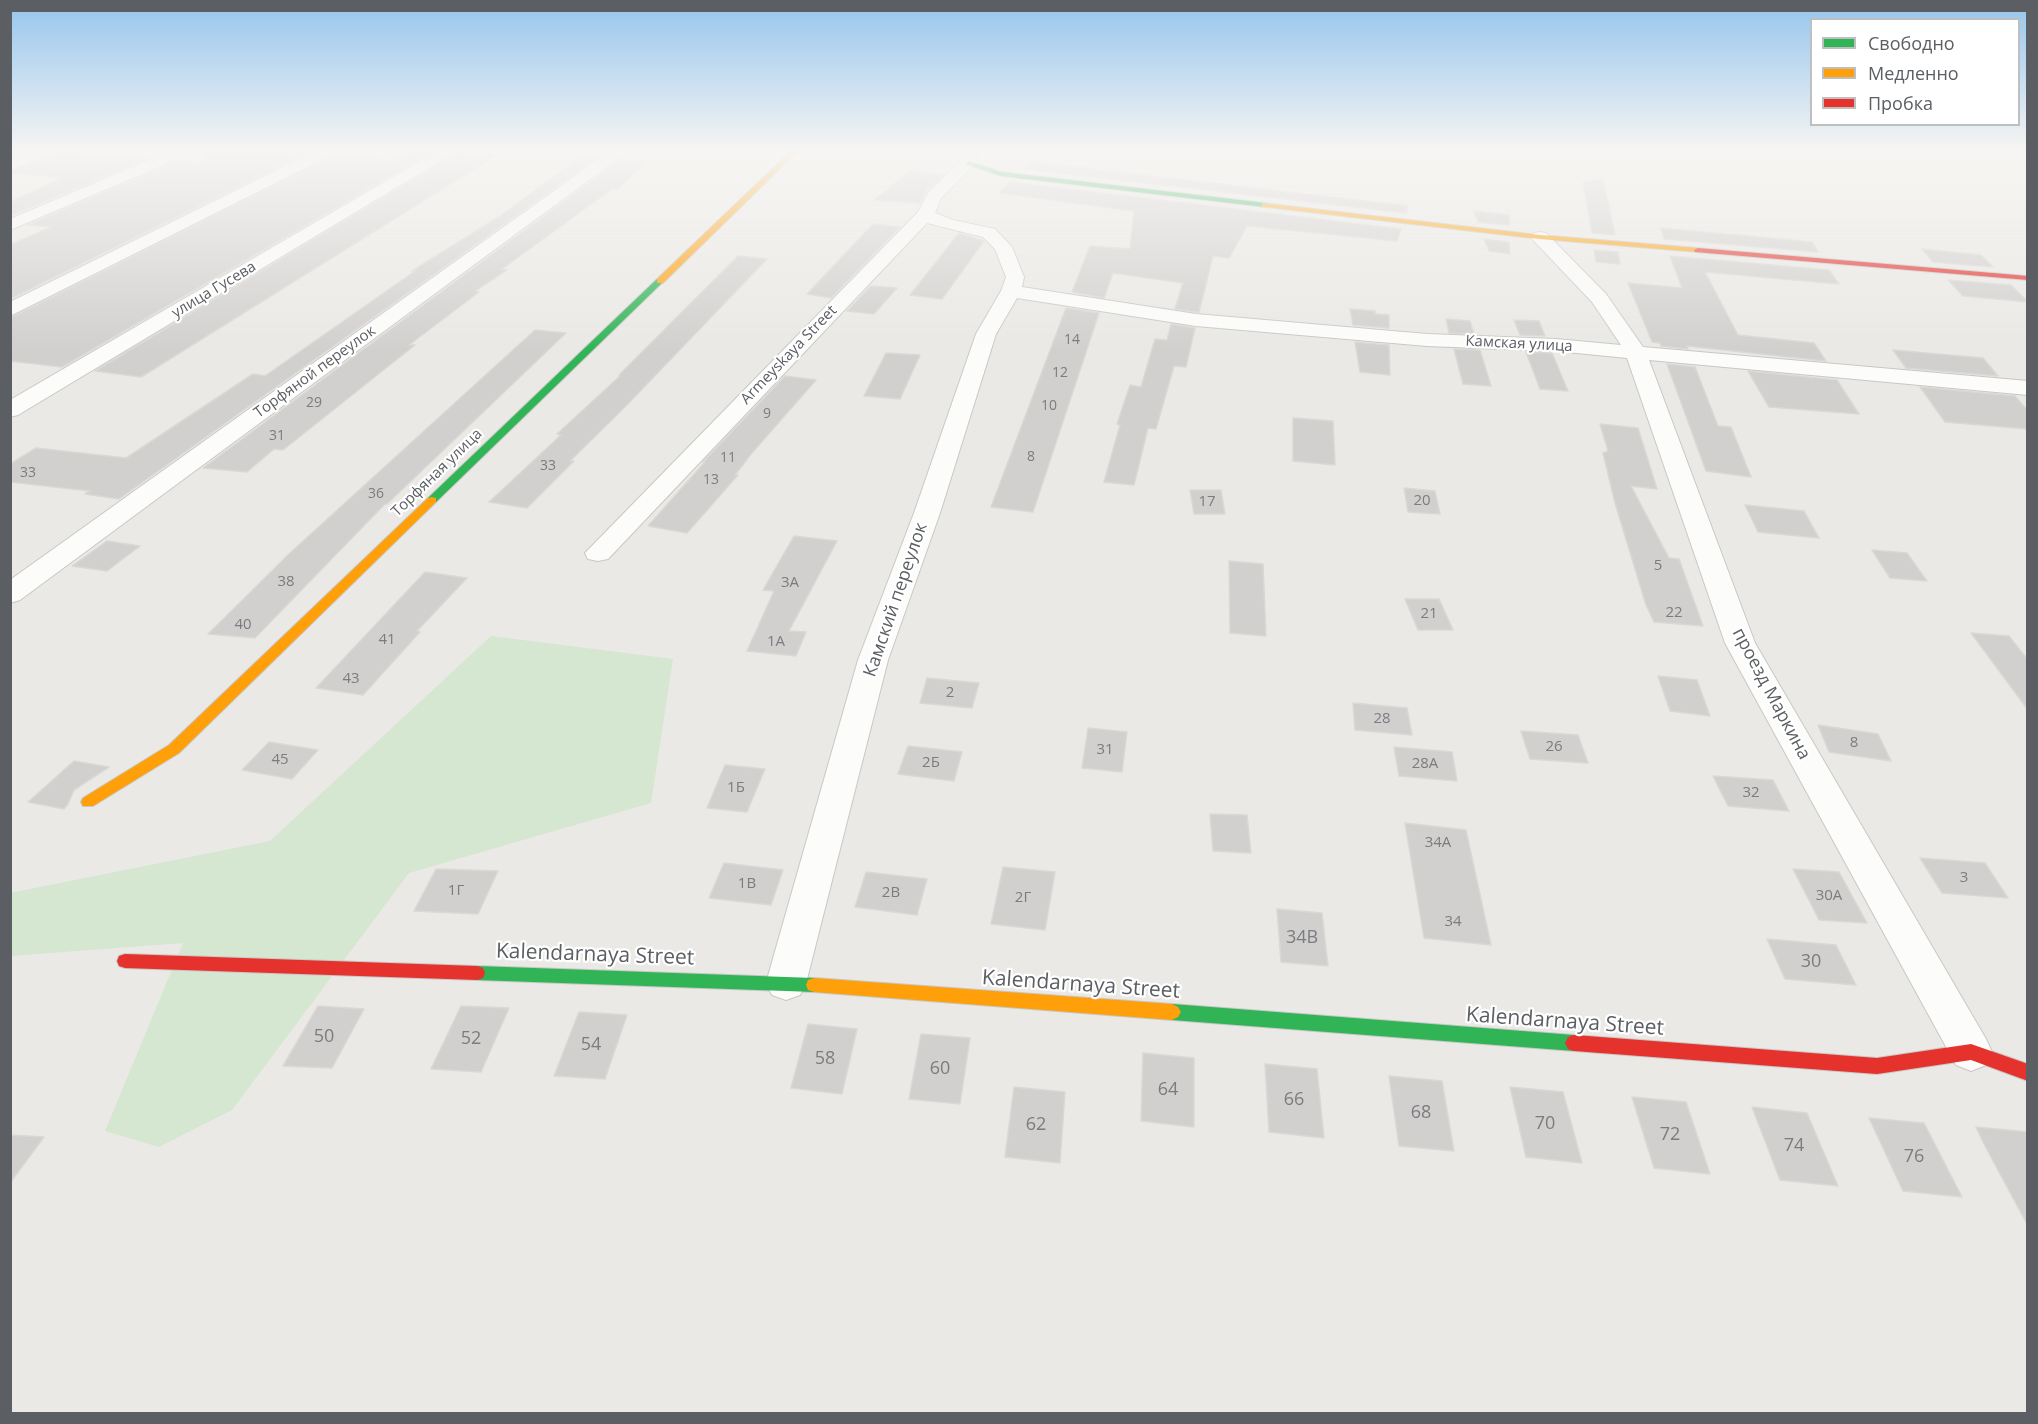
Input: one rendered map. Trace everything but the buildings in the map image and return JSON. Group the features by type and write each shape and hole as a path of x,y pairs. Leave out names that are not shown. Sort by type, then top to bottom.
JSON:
{"street":[{"path":"10,225 28,217"},
{"path":"10,310 195,217"},
{"name":"улица Гусева","path":"10,411 337,217"},
{"name":"Торфяной переулок","path":"10,594 528,217"},
{"name":"Торфяная улица","path":"88,802 174,749 726,217"},
{"name":"Armeyskaya Street","path":"598,553 923,217"},
{"path":"931,217 950,225 989,233 1003,247 1015,277 1011,291"},
{"path":"1371,217 1540,237 2028,278"},
{"name":"проезд Маркина","path":"1540,237 1599,298 1636,352 1740,643 1971,1052"},
{"name":"Камская улица","path":"1011,291 1196,320 1427,340 1556,345 2028,388"},
{"name":"Камский переулок","path":"786,983 873,660 927,513 986,334 1011,291"},
{"name":"Kalendarnaya Street","path":"125,961 786,983 1877,1066 1971,1052 2028,1073"}],"green space":[{"path":"491,636 673,659 651,803 409,873 232,1110 159,1147 105,1131 183,943 11,956 10,893 270,841"}],"traffic: fast":[{"path":"432,500 660,281"},
{"path":"477,973 814,985"},
{"path":"1172,1012 1574,1043"}],"traffic: slow":[{"path":"660,281 726,217"},
{"path":"1372,217 1540,237 1698,250"},
{"path":"88,802 174,749 432,500"},
{"path":"814,985 1172,1012"}],"traffic: jam":[{"path":"1698,250 2028,278"},
{"path":"125,961 477,973"},
{"path":"1574,1043 1877,1066 1971,1052 2028,1073"}]}
